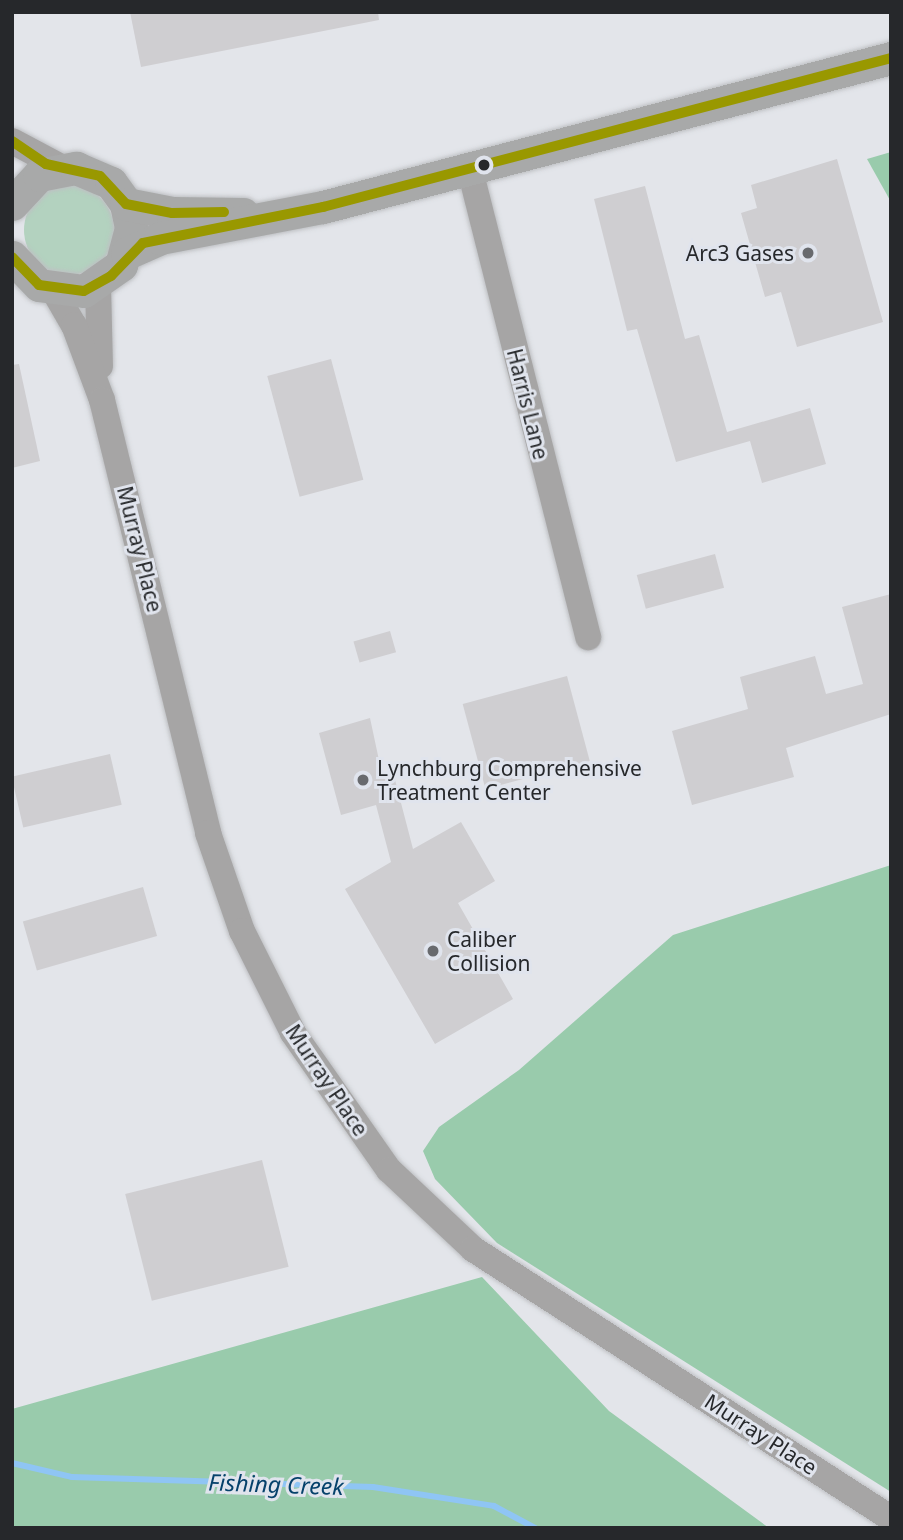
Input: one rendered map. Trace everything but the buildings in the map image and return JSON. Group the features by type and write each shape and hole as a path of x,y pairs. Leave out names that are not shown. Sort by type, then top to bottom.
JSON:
{"main road":[{"path":"26,275 98,285 127,253 143,243 470,170 891,58"},
{"path":"12,204 29,182 64,168 100,176 126,204 131,228 127,253"},
{"path":"126,204 172,214 256,216"}],"street":[{"path":"12,141 64,168"},
{"name":"Harris Lane","path":"470,170 588,637"},
{"name":"Murray Place","path":"26,275 74,325 102,400 208,833 242,931 293,1033 389,1170 473,1249 891,1518"},
{"name":"Murray Place","path":"98,285 102,400"}],"green space":[{"path":"891,152 891,202 867,159"},
{"path":"69,185 86,188 101,198 111,213 114,230 111,247 101,262 86,272 69,275 52,272 37,262 27,247 24,230 27,213 37,198 52,188"},
{"path":"891,865 891,1492 497,1243 435,1179 423,1151 439,1127 519,1070 673,935"},
{"path":"482,1277 609,1411 769,1528 12,1528 12,1409"}],"waterway":[{"name":"Fishing Creek","path":"12,1463 72,1477 373,1487 494,1506 535,1528"}],"transit line":[{"path":"12,257 39,285 84,291 111,276 143,243 323,207 891,58"},
{"path":"12,141 46,164 100,176 126,204 172,213 224,212"}],"place":[{"name":"Arc3 Gases","path":"808,253"},
{"name":"Lynchburg Comprehensive Treatment Center","path":"363,780"},
{"name":"Caliber Collision","path":"433,951"}]}
